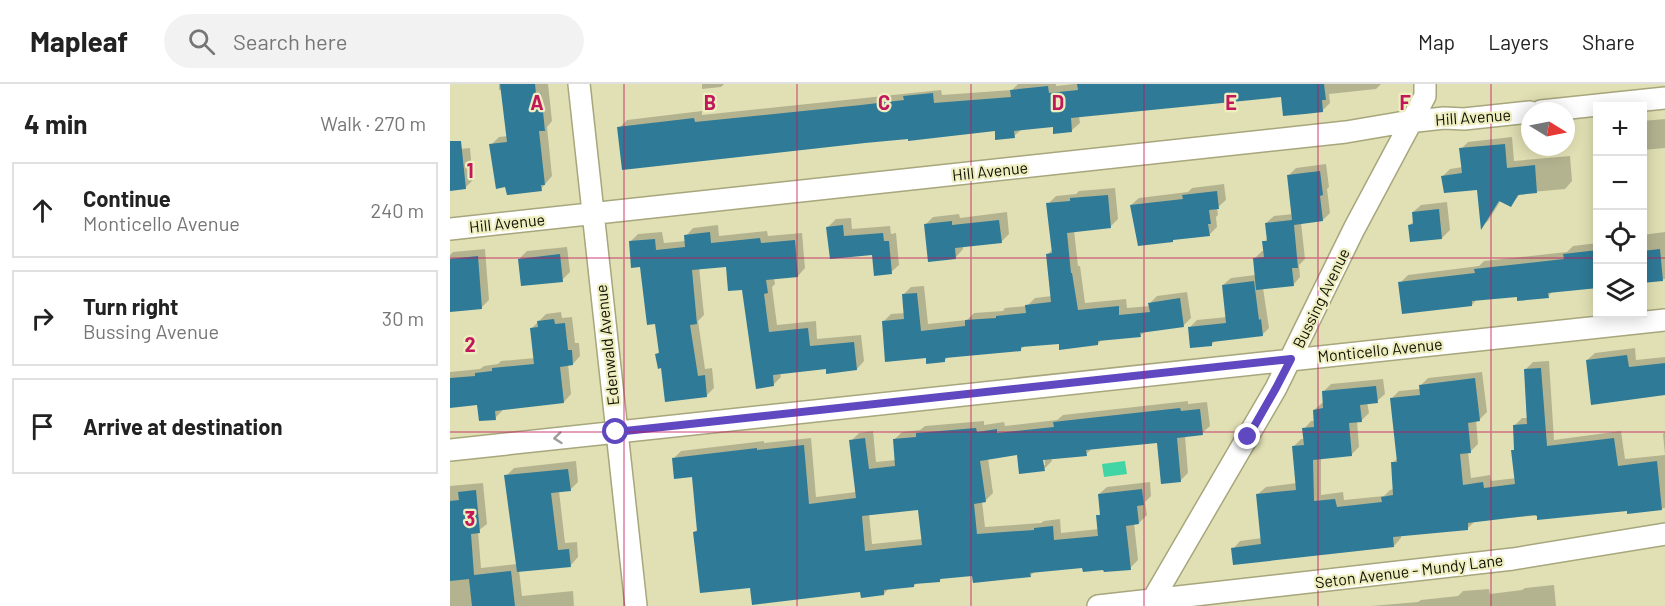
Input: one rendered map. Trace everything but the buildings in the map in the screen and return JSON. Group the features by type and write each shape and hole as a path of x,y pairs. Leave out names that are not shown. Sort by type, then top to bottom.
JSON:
{"street":[{"name":"Edenwald Avenue","path":"579,84 636,606"},
{"name":"Bussing Avenue","path":"1150,603 1276,388 1354,229 1425,96 1425,84"},
{"path":"1575,107 1665,98"},
{"name":"Hill Avenue","path":"450,229 1346,132 1444,118 1464,119 1521,113"},
{"name":"Monticello Avenue","path":"450,450 1665,320"},
{"name":"Seton Avenue - Mundy Lane","path":"1098,606 1150,603 1513,559 1665,534"}],"shaded area":[{"path":"1125,461 1127,474 1104,477 1102,464"}],"route":[{"path":"616,432 1291,359 1248,437"}]}
